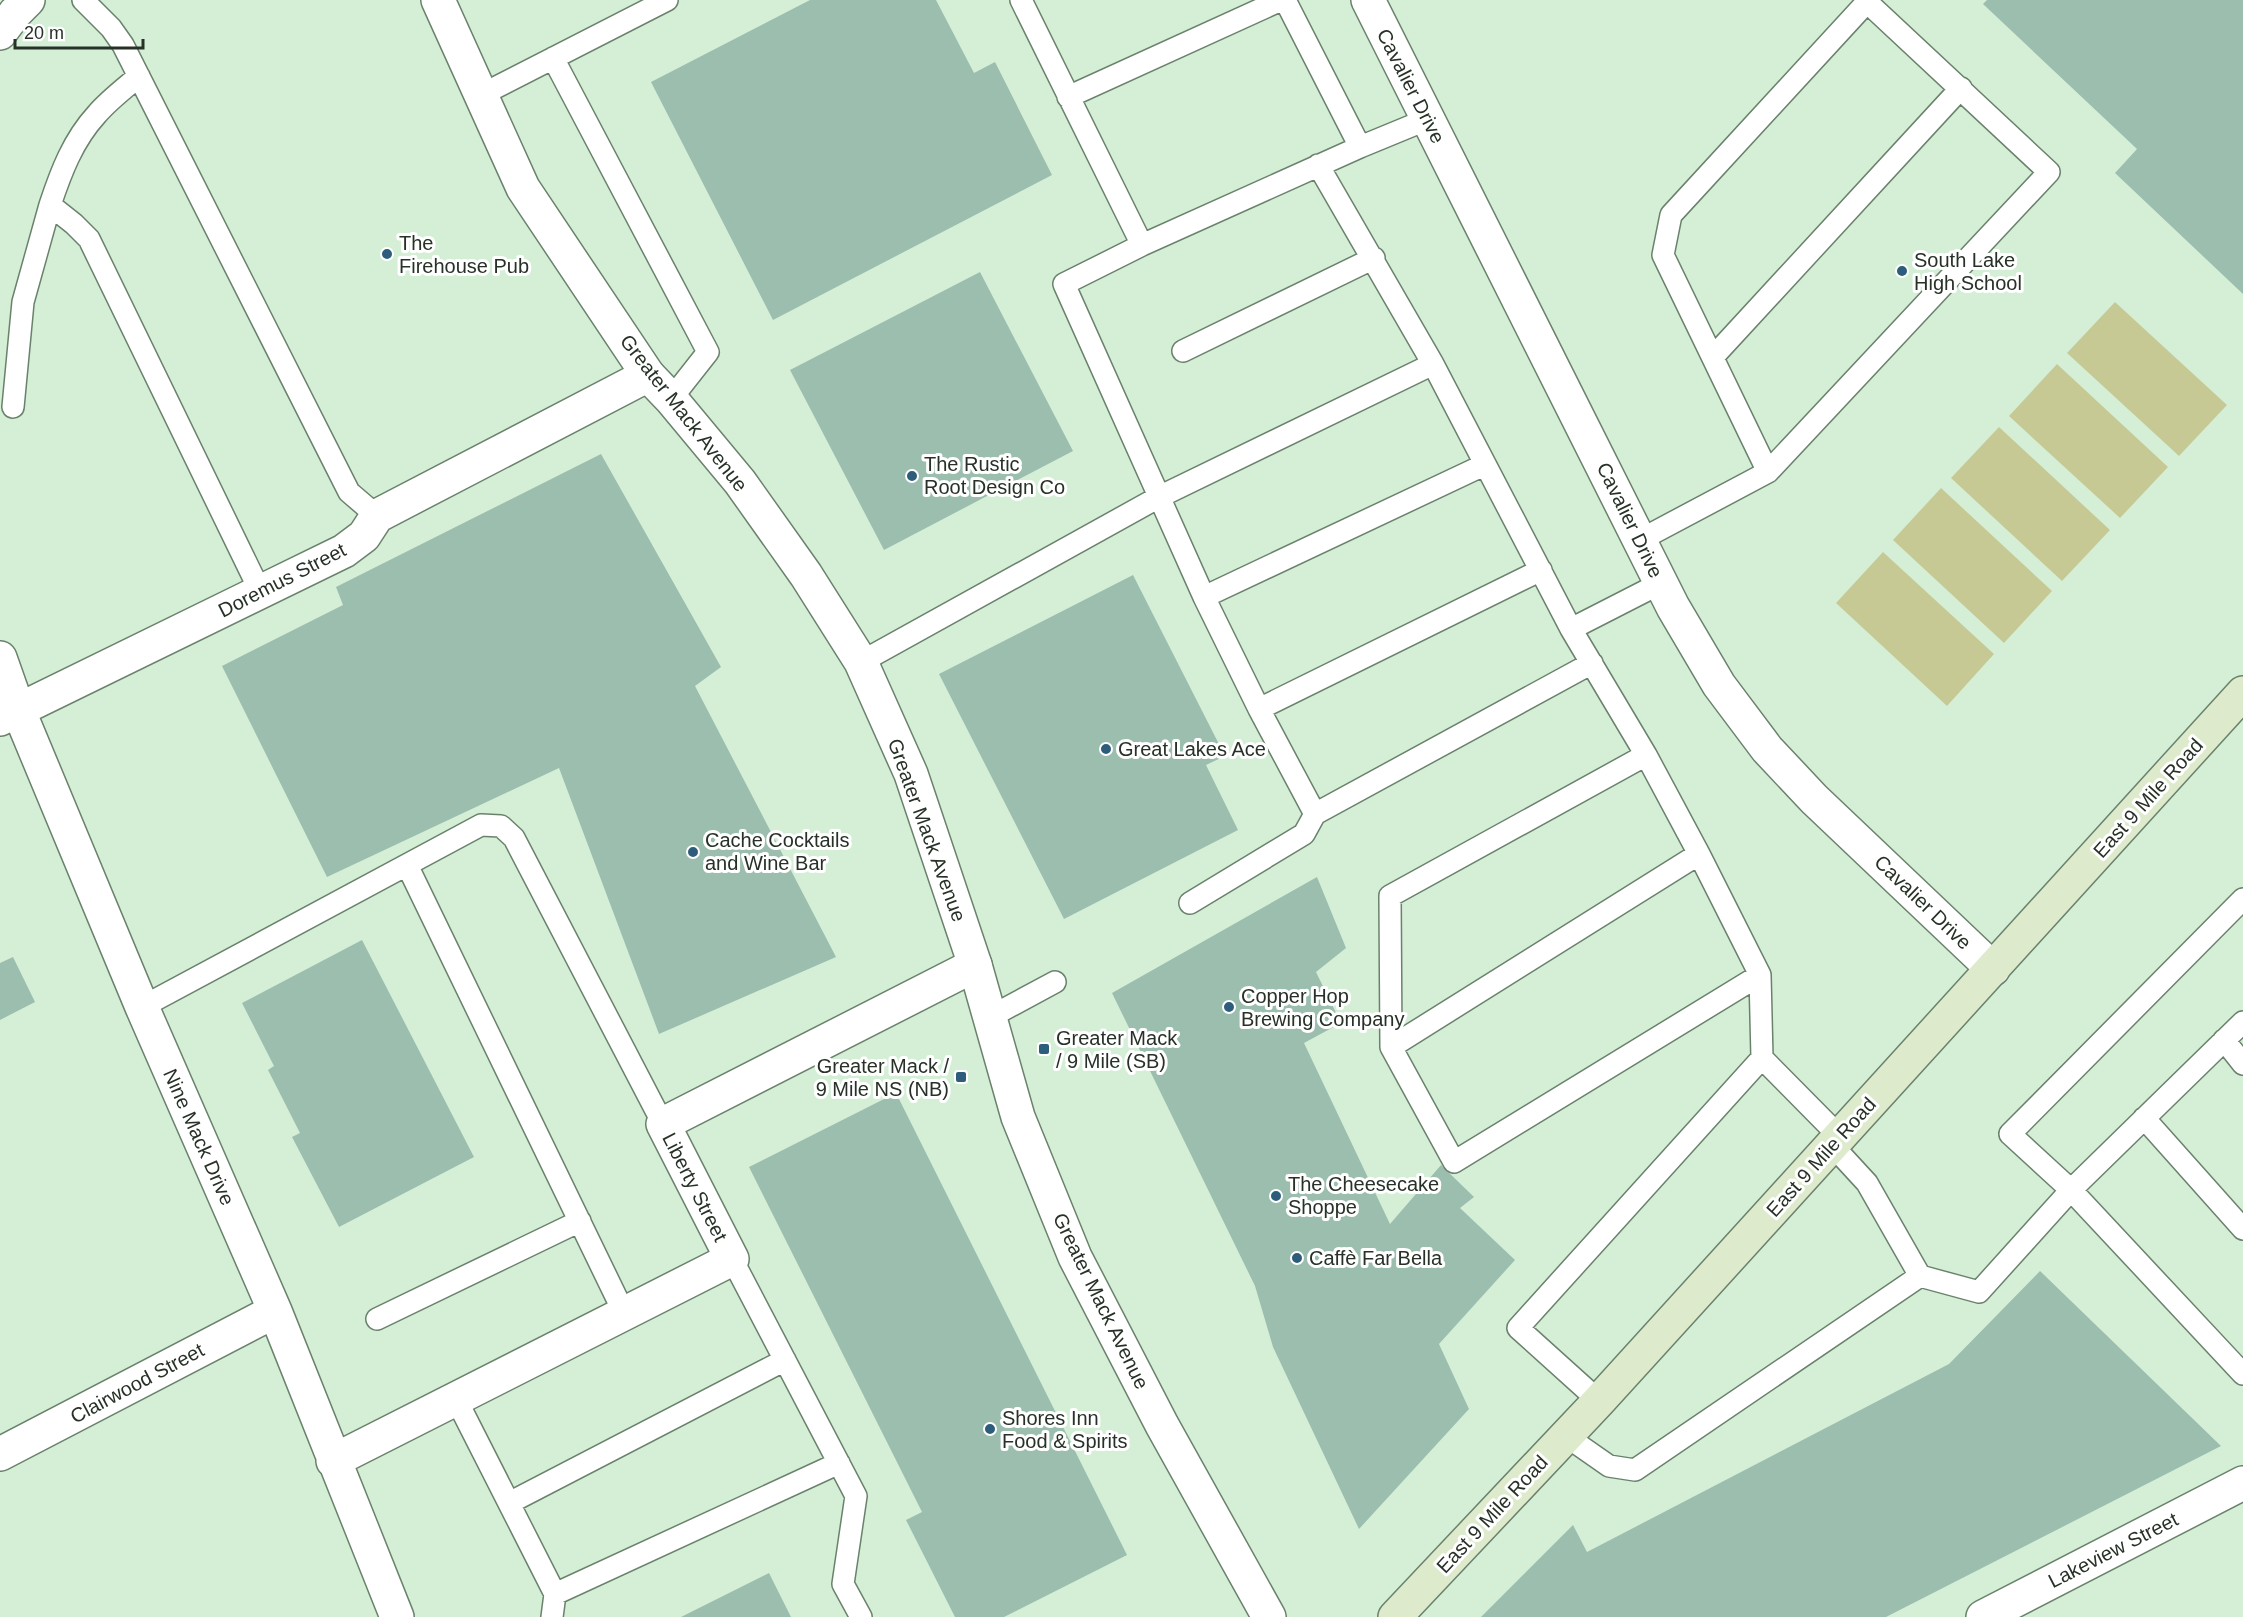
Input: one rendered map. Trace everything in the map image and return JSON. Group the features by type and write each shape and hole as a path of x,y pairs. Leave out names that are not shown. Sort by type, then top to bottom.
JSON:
{"main road":[{"name":"East 9 Mile Road","path":"1395,1617 1599,1401 2243,693"}],"street":[{"path":"0,33 28,0"},
{"name":"Greater Mack Avenue","path":"438,0 523,188 648,375 740,482 806,575 861,662 911,774 975,965 1018,1117 1075,1257 1162,1425 1269,1617"},
{"name":"Cavalier Drive","path":"1368,0 1661,583 1719,685 1767,749 1814,799 1993,969"},
{"name":"Doremus Street","path":"9,714 344,551 364,536 377,516 648,375"},
{"name":"Nine Mack Drive","path":"0,658 9,714 142,1007 275,1311 397,1617"},
{"name":"Liberty Street","path":"333,1461 732,1259 663,1125 975,965"},
{"name":"Clairwood Street","path":"0,1454 275,1311"},
{"name":"Lakeview Street","path":"1983,1617 2243,1483"}],"lane":[{"path":"83,0 111,28 123,45 349,492 377,516"},
{"path":"481,95 667,0"},
{"path":"1020,0 1142,245"},
{"path":"1068,97 1283,0 1360,147"},
{"path":"1640,540 1768,472 2049,172 1868,1 1671,215 1663,255 1768,472"},
{"path":"553,58 708,352 671,399"},
{"path":"13,408 23,302 61,171 77,140 97,113 139,76"},
{"path":"1713,357 1960,88"},
{"path":"1315,814 1259,709 1204,597 1064,284 1142,245 1318,165 1428,119"},
{"path":"1318,165 1374,258 1433,364 1571,629 1646,755 1761,975 1762,1058 1836,1141 1867,1183 1920,1276 1979,1292 2071,1190 2243,1022"},
{"path":"50,205 74,224 89,240 260,591"},
{"path":"1183,351 1374,258"},
{"path":"861,662 1159,497 1433,364"},
{"path":"1204,597 1484,465"},
{"path":"1259,709 1541,570"},
{"path":"1571,629 1661,583"},
{"path":"1190,903 1304,834 1315,814 1592,663"},
{"path":"1646,755 1390,896 1391,1047 1454,1162 1761,975"},
{"path":"142,1007 481,825 501,826 514,838 663,1125"},
{"path":"1391,1047 1699,854"},
{"path":"407,865 624,1313"},
{"path":"2243,899 2010,1134 2071,1190 2243,1374"},
{"path":"990,1017 1055,982"},
{"path":"2224,1040 2243,1064"},
{"path":"1599,1401 1518,1328 1762,1058"},
{"path":"2144,1118 2243,1229"},
{"path":"378,1319 580,1221"},
{"path":"732,1259 856,1496 843,1584 861,1617"},
{"path":"1566,1436 1609,1466 1635,1470 1920,1276"},
{"path":"509,1503 785,1360"},
{"path":"456,1399 555,1594 552,1617"},
{"path":"555,1594 839,1463"}],"green space":[{"path":"2115,302 2227,405 2179,456 2067,353"},
{"path":"2057,364 2168,467 2120,518 2009,416"},
{"path":"1999,427 2110,530 2062,581 1951,478"},
{"path":"1941,488 2052,591 2004,643 1893,540"},
{"path":"1883,552 1994,654 1947,706 1836,603"}],"building":[{"path":"810,0 936,0 974,73 995,62 1052,175 773,320 651,82"},
{"path":"1987,0 2243,0 2243,294 2115,173 2137,149 1983,4"},
{"path":"980,272 1073,451 884,550 790,370"},
{"path":"601,454 721,667 695,686 836,957 659,1034 559,768 327,877 222,666 343,605 336,587"},
{"path":"1133,575 1225,756 1206,765 1238,830 1064,919 939,674"},
{"path":"1317,877 1346,948 1316,972 1341,1023 1304,1043 1390,1224 1441,1165 1474,1197 1460,1208 1515,1260 1439,1344 1469,1409 1359,1529 1273,1347 1255,1286 1112,993"},
{"path":"362,940 474,1157 339,1227 292,1137 300,1133 268,1070 274,1066 242,1003"},
{"path":"13,957 35,1002 0,1020 0,963"},
{"path":"896,1093 1127,1555 1004,1617 955,1617 906,1520 922,1512 749,1167"},
{"path":"2040,1271 2221,1446 1886,1617 1481,1617 1573,1525 1587,1552 1949,1364"},
{"path":"769,1573 791,1617 681,1617"}],"place":[{"name":"The Firehouse Pub","path":"387,254"},
{"name":"South Lake High School","path":"1902,271"},
{"name":"The Rustic Root Design Co","path":"912,476"},
{"name":"Great Lakes Ace","path":"1106,749"},
{"name":"Cache Cocktails and Wine Bar","path":"693,852"},
{"name":"Copper Hop Brewing Company","path":"1229,1007"},
{"name":"Greater Mack / 9 Mile (SB)","path":"1044,1049"},
{"name":"Greater Mack / 9 Mile NS (NB)","path":"961,1077"},
{"name":"The Cheesecake Shoppe","path":"1276,1196"},
{"name":"Caffè Far Bella","path":"1297,1258"},
{"name":"Shores Inn Food & Spirits","path":"990,1429"}]}
